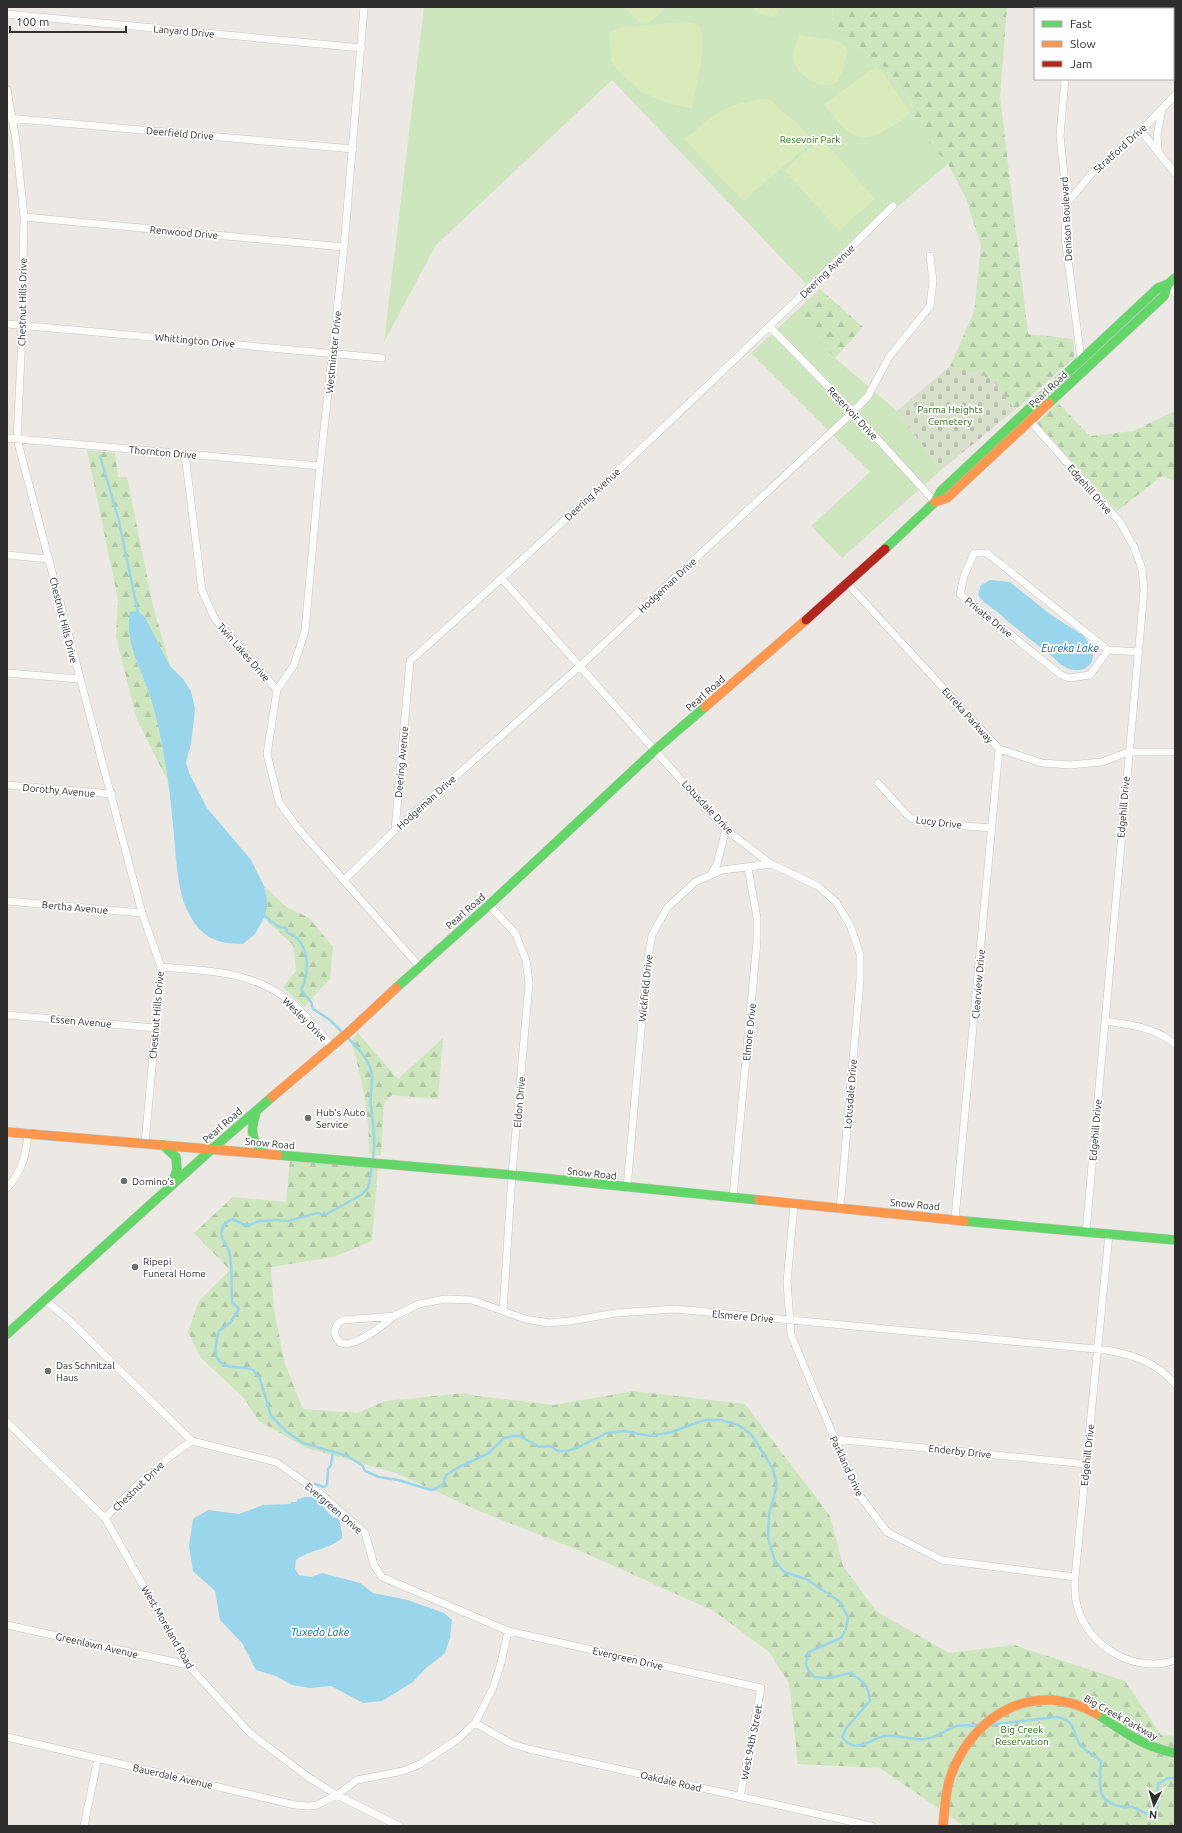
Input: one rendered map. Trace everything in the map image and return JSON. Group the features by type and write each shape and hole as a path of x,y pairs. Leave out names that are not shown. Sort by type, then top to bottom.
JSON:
{"main road":[{"name":"Pearl Road","path":"936,502 941,490 1158,288 1172,281"},
{"name":"Pearl Road","path":"7,1334 212,1149 350,1031 419,966 489,905 655,750 848,584 936,502 947,498 1164,296 1172,281"},
{"path":"256,1111 250,1128 251,1138 258,1148 265,1153"},
{"name":"Snow Road","path":"7,1132 512,1175 627,1188 732,1197 794,1205 1175,1240"},
{"path":"163,1145 172,1151 178,1163 172,1185"},
{"name":"Big Creek Parkway","path":"943,1826 951,1776 961,1753 971,1736 988,1720 1002,1711 1023,1702 1053,1699 1084,1708 1140,1742 1175,1753"}],"street":[{"name":"Westminster Drive","path":"277,690 294,665 305,631 320,466 344,247 362,48 364,7"},
{"name":"Lanyard Drive","path":"7,14 362,48"},
{"name":"Denison Boulevard","path":"1065,80 1060,136 1066,203 1065,237 1081,359"},
{"name":"Chestnut Hills Drive","path":"7,90 24,218 22,325 17,439 79,679 112,794 142,914 161,967 145,1144"},
{"name":"Stratford Drive","path":"1066,203 1093,172 1140,131 1175,95"},
{"path":"1158,153 1157,136 1162,109"},
{"name":"Deerfield Drive","path":"10,118 353,149"},
{"path":"1140,131 1175,173"},
{"name":"Deering Avenue","path":"395,830 410,661 502,579 770,326 893,206"},
{"name":"Renwood Drive","path":"24,218 344,247"},
{"name":"Hodgeman Drive","path":"344,880 395,830 580,666 853,412 868,396 889,357 930,306 933,281 930,256"},
{"path":"1172,281 1175,293"},
{"name":"Whittington Drive","path":"7,324 332,352 382,358"},
{"name":"Reservoir Drive","path":"770,326 853,412 936,502"},
{"name":"Edgehill Drive","path":"1030,421 1120,522 1134,548 1142,569 1144,590 1128,752 1086,1232"},
{"name":"Thornton Drive","path":"7,438 320,466"},
{"name":"Twin Lakes Drive","path":"185,454 202,591 215,619 277,690 267,754 278,802 297,827 419,966"},
{"name":"Private Drive","path":"974,553 987,553 1108,650 1090,675 1069,678 1061,675 960,594 964,576 974,553"},
{"path":"7,555 49,559"},
{"name":"Lotusdale Drive","path":"502,579 726,830 771,864 818,886 836,902 850,925 860,954 860,980 840,1209"},
{"name":"Eureka Parkway","path":"848,584 999,749 1042,763 1070,765 1102,762 1128,752 1175,752"},
{"path":"1108,650 1139,652"},
{"path":"7,673 79,679"},
{"name":"Clearview Drive","path":"956,1219 999,749"},
{"name":"Lucy Drive","path":"878,783 910,818 928,823 992,828"},
{"name":"Dorothy Avenue","path":"7,785 112,794"},
{"path":"711,874 717,864 726,830"},
{"name":"Wickfield Drive","path":"627,1188 647,963 652,935 667,908 695,882 722,870 771,864"},
{"name":"Elmore Drive","path":"732,1197 758,942 757,918 748,868"},
{"name":"Bertha Avenue","path":"7,901 142,914"},
{"name":"Eldon Drive","path":"489,905 515,933 526,960 529,983 512,1175 503,1311"},
{"name":"Wesley Drive","path":"161,967 227,972 263,983 287,998 332,1047"},
{"name":"Essen Avenue","path":"7,1015 155,1028"},
{"path":"1105,1021 1146,1027 1164,1034 1175,1044"},
{"path":"7,1188 17,1176 24,1160 28,1133"},
{"name":"Parkland Drive","path":"794,1205 787,1282 791,1335 857,1492 887,1532 942,1560 1075,1577"},
{"name":"Edgehill Drive","path":"1109,1234 1075,1577 1077,1605 1087,1626 1107,1647 1128,1660 1151,1665 1175,1660"},
{"name":"Elsmere Drive","path":"394,1316 343,1320 335,1327 335,1336 341,1343 352,1343 384,1324 394,1316 419,1304 445,1299 472,1300 525,1319 549,1323 616,1313 660,1309 1098,1349 1138,1357 1160,1369 1175,1384"},
{"path":"45,1300 68,1319 192,1441"},
{"name":"West Moreland Road","path":"7,1422 106,1518 188,1665 250,1732 308,1777 337,1795 399,1826"},
{"name":"Enderby Drive","path":"834,1439 1086,1464"},
{"name":"Chestnut Drive","path":"106,1518 148,1473 170,1455 192,1441"},
{"name":"Evergreen Drive","path":"192,1441 276,1462 320,1493 365,1533 374,1565 382,1577 508,1631 761,1688"},
{"name":"Greenlawn Avenue","path":"7,1625 188,1665"},
{"name":"Bauerdale Avenue","path":"7,1737 295,1805 317,1805 337,1795 357,1780 403,1771 420,1764 458,1739 475,1723 493,1688 501,1664 508,1631"},
{"name":"West 94th Street","path":"740,1797 761,1688"},
{"name":"Oakdale Road","path":"475,1723 512,1744 529,1749 872,1826"},
{"path":"84,1826 98,1758"}],"green space":[{"name":"Resevoir Park","path":"424,7 832,7 835,33 880,62 911,101 918,130 948,164 806,284 612,80 436,245 384,342"},
{"path":"624,7 666,7 649,23 641,24"},
{"path":"752,7 782,7 774,17 757,13"},
{"path":"832,7 1007,7 1000,96 1028,334 1073,339 1074,358 1015,410 992,379 950,366 974,312 981,246 966,198 948,164 918,130 911,101 880,62 835,33"},
{"path":"685,22 694,23 700,27 702,36 702,56 692,108 669,104 642,92 618,71 611,60 609,33 621,27"},
{"path":"799,35 838,41 849,50 840,76 833,84 827,86 812,81 799,71 793,59 793,53"},
{"path":"875,67 881,70 911,113 882,132 872,136 855,136 842,127 824,104"},
{"path":"762,99 771,100 814,140 743,201 684,139 727,107"},
{"path":"821,138 875,199 839,231 784,170"},
{"path":"820,289 863,327 835,358 792,315"},
{"path":"792,315 835,358 897,411 941,470 842,558 811,526 870,472 751,353"},
{"name":"Parma Heights Cemetery","path":"950,366 992,379 1015,410 941,470 897,411"},
{"path":"1058,403 1090,436 1133,431 1175,411 1175,481 1162,476 1117,511 1037,423"},
{"path":"87,450 115,453 118,477 127,477 153,606 170,666 145,617 130,612 129,635 135,657 154,710 168,781 137,720 116,637 118,599"},
{"path":"264,886 285,906 309,918 333,947 330,979 304,1007 283,987 296,971 293,945 264,918 268,904"},
{"path":"358,1033 398,1079 443,1038 438,1099 392,1095 384,1103 381,1155 369,1154 367,1111 359,1069 351,1041"},
{"name":"Big Creek Reservation","path":"290,1160 378,1168 372,1241 334,1257 271,1267 274,1310 285,1364 303,1409 358,1413 385,1401 464,1393 477,1396 554,1405 634,1391 745,1404 830,1516 843,1566 876,1611 949,1653 1014,1645 1125,1681 1161,1735 1175,1736 1175,1826 961,1826 961,1824 880,1768 798,1764 789,1683 769,1652 714,1611 583,1552 479,1511 396,1473 307,1448 259,1421 244,1398 201,1358 188,1332 199,1301 230,1270 194,1233 233,1197 286,1202"}],"water":[{"name":"Eureka Lake","path":"990,580 1010,582 1051,615 1083,635 1094,650 1091,663 1082,670 1072,670 1057,662 981,599 978,595 981,585"},
{"path":"138,611 145,617 170,666 183,679 191,691 195,709 191,744 186,762 189,773 207,808 251,860 264,886 268,904 264,918 255,934 243,944 225,943 205,934 199,929 189,914 181,894 177,871 170,793 162,746 151,699 135,657 129,635 130,612"},
{"name":"Tuxedo Lake","path":"315,1497 333,1518 339,1517 342,1538 331,1545 301,1556 296,1560 295,1569 299,1575 311,1577 322,1573 360,1583 373,1593 408,1600 444,1613 452,1620 450,1638 445,1653 425,1669 413,1682 382,1701 363,1703 331,1686 310,1688 292,1685 276,1676 256,1670 242,1643 220,1620 215,1591 193,1571 189,1546 193,1519 208,1510 239,1514 263,1505 290,1504 291,1502 296,1502 298,1499"}],"waterway":[{"path":"100,456 119,521 138,613"},
{"path":"262,914 279,927 286,928 287,932 296,937 301,944 307,963 306,977 301,990 311,1002 313,1009 330,1020 344,1034"},
{"path":"347,1037 363,1055 371,1070 371,1103 374,1139 373,1159"},
{"path":"372,1166 368,1188 361,1195 325,1215 317,1213 288,1221 259,1221 247,1226 232,1219 225,1224 221,1233 230,1257 232,1302 239,1309 230,1323 219,1331 215,1349 216,1355 221,1363 227,1366 253,1370 260,1379 271,1416 287,1432 303,1443 347,1456 362,1465 365,1471 379,1477 398,1480 431,1490 443,1484 446,1475 457,1468 489,1453 504,1438 513,1436 520,1436 539,1447 550,1446 558,1451 568,1451 607,1433 624,1431 650,1436 672,1432 704,1420 721,1420 738,1425 751,1434 773,1469 777,1485 769,1515 768,1538 775,1561 784,1572 806,1579 839,1601 848,1617 846,1629 841,1638 809,1652 806,1663 809,1671 814,1677 829,1678 851,1673 862,1681 867,1687 870,1701 847,1727 842,1737 853,1745 858,1746 879,1737 895,1736 925,1739 936,1736 956,1726 978,1725"},
{"path":"315,1484 324,1487 327,1485 328,1469 331,1465 333,1451"},
{"path":"989,1725 1056,1717 1067,1721 1072,1726 1081,1746 1101,1761 1101,1791 1107,1801 1114,1805 1132,1807 1148,1814 1155,1813 1158,1803 1158,1784 1168,1778 1175,1778"}],"traffic: fast":[{"path":"885,549 935,502 941,491 1158,288 1168,284 1175,278"},
{"path":"1049,403 1164,296 1168,284"},
{"path":"396,988 489,905 655,750 705,707"},
{"path":"7,1334 212,1149 272,1097"},
{"path":"256,1113 253,1125 254,1140 260,1149 265,1153"},
{"path":"163,1145 176,1157 177,1170 172,1183"},
{"path":"278,1155 512,1175 759,1200"},
{"path":"964,1221 1175,1240"},
{"path":"1097,1714 1143,1742 1175,1753"}],"traffic: slow":[{"path":"935,502 947,498 1049,403"},
{"path":"705,707 806,620"},
{"path":"272,1097 350,1031 396,988"},
{"path":"7,1132 278,1155"},
{"path":"759,1200 964,1221"},
{"path":"943,1826 946,1794 951,1775 961,1753 975,1734 991,1719 1010,1708 1030,1702 1052,1700 1074,1704 1097,1714"}],"traffic: jam":[{"path":"806,620 885,549"}],"place":[{"name":"Hub's Auto Service","path":"308,1118"},
{"name":"Domino's","path":"124,1181"},
{"name":"Ripepi Funeral Home","path":"135,1267"},
{"name":"Das Schnitzal Haus","path":"48,1371"}]}
